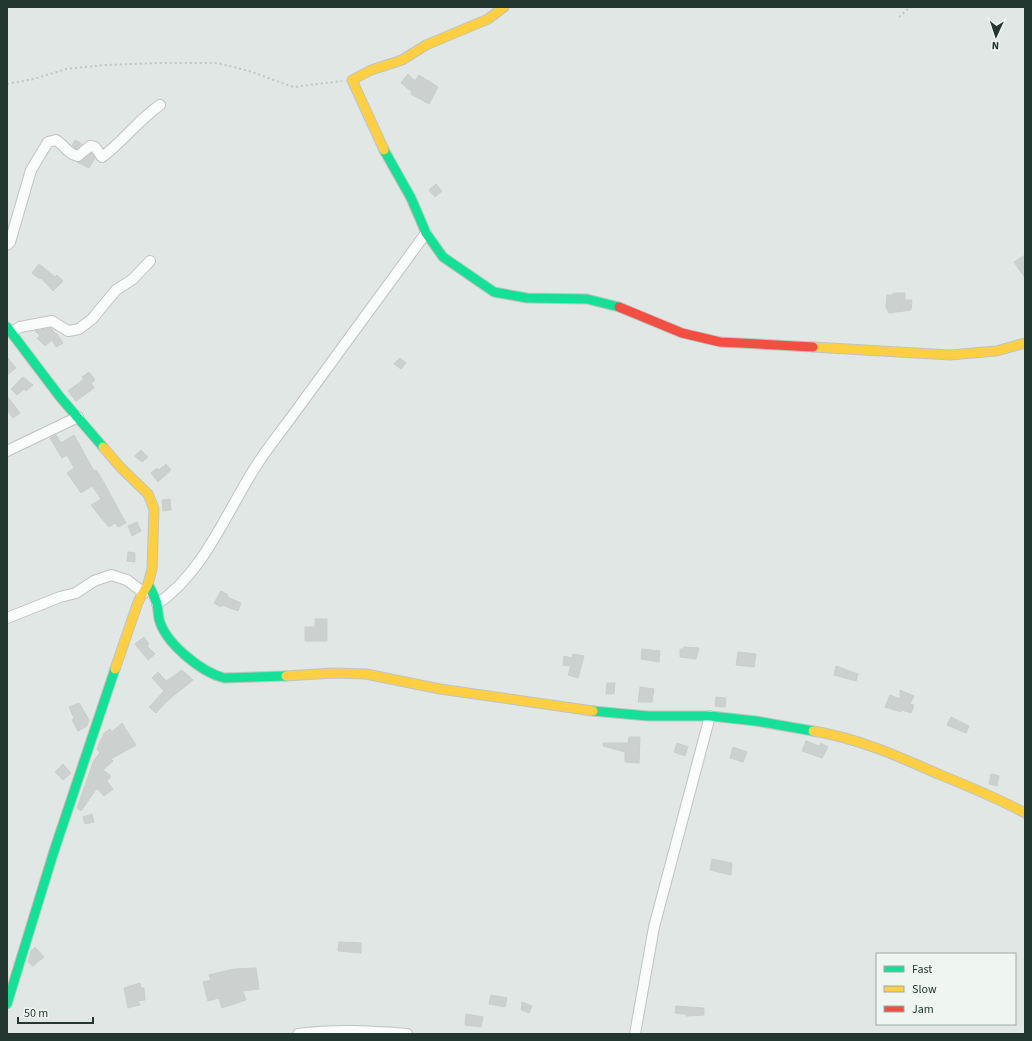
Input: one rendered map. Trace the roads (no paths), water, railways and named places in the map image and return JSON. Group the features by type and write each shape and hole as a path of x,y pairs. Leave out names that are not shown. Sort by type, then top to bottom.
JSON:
{"street":[{"path":"504,7 488,19 426,45 402,60 370,70 352,80 386,154 411,198 426,233 442,258 494,292 527,298 587,299 612,304 682,333 720,342 860,349 950,356 996,351 1025,343"},
{"path":"7,245 10,242 31,170 48,142 56,140 64,145 68,152 78,156 90,146 95,147 102,158 113,150 126,135 160,105"},
{"path":"157,604 170,595 180,585 207,549 258,462 426,233"},
{"path":"7,1004 54,851 138,602 146,589 152,568 154,509 148,494 121,468 78,417 9,330 52,322 68,331 78,329 96,316 116,290 133,279 150,261"},
{"path":"7,451 78,417"},
{"path":"7,618 76,592 94,581 111,575 127,580 146,589 157,604 159,620 167,635 190,660 216,676 224,678 254,678 333,673 366,674 440,689 579,710 648,716 710,716 756,721 832,734 890,753 1004,802 1025,813"},
{"path":"635,1034 654,927 710,716"},
{"path":"298,1034 338,1032 407,1034"}]}
